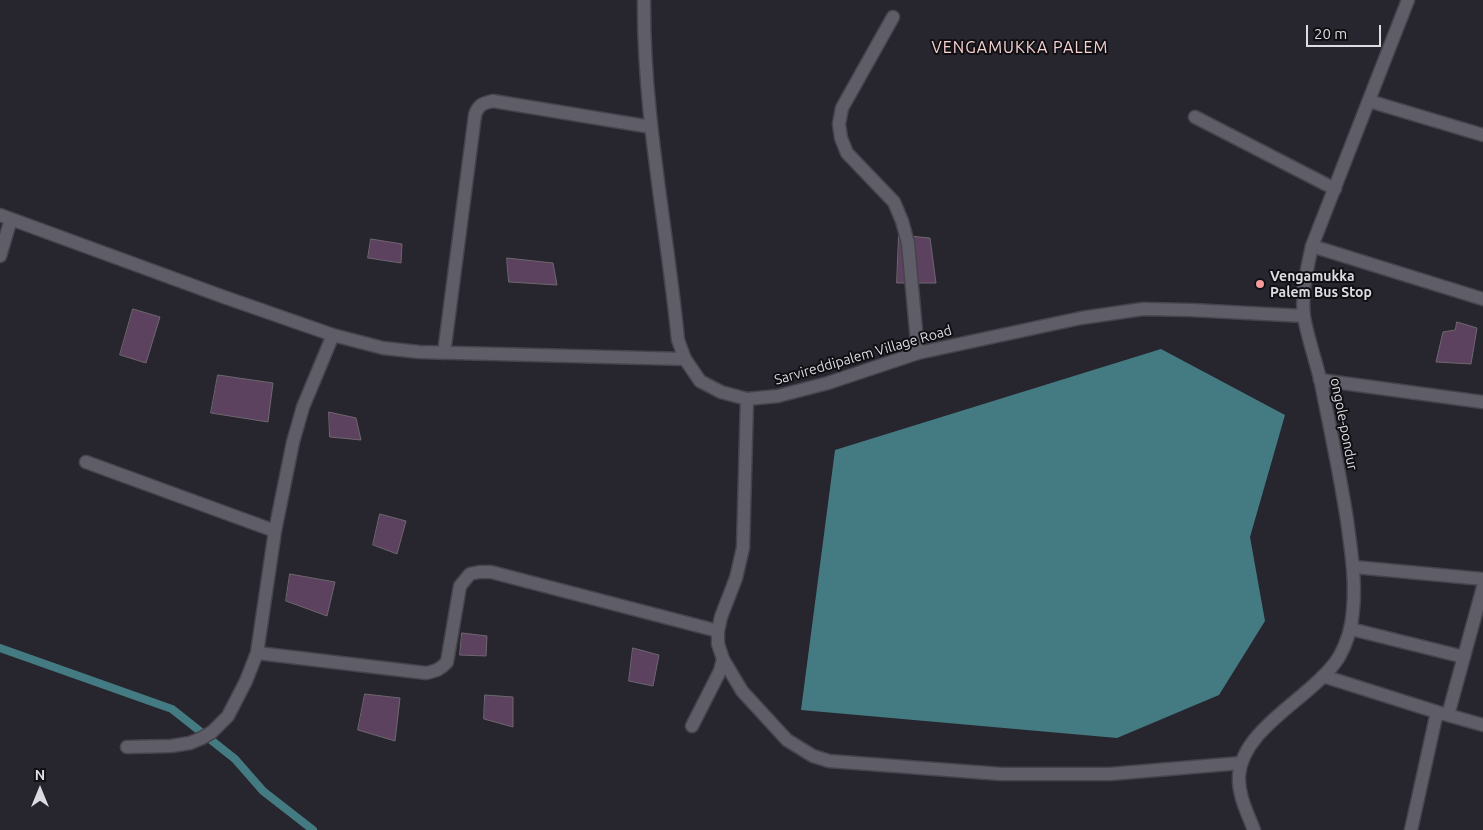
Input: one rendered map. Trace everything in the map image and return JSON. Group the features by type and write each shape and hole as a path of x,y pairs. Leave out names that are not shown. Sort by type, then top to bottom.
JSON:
{"street":[{"name":"Sarvireddipalem Village Road","path":"644,0 643,45 651,127 678,340 685,359 700,381 721,392 747,400 778,396 828,383 918,353 1081,318 1143,309 1304,316"},
{"name":"ongole-pondur","path":"1254,830 1241,797 1239,777 1241,763 1246,750 1258,736 1323,676 1339,657 1351,629 1354,567 1342,490 1320,380 1304,316 1304,282 1312,246 1406,1"},
{"path":"893,18 842,108 839,124 841,138 847,153 894,202 902,221 908,243 918,353"},
{"path":"444,353 477,108 483,103 493,100 651,127"},
{"path":"1369,100 1483,135"},
{"path":"1195,117 1335,189"},
{"path":"0,256 6,217 224,297 333,334 383,348 444,353 685,359"},
{"path":"1312,246 1483,299"},
{"path":"127,747 171,746 190,743 207,735 228,716 246,681 257,653 274,531 293,442 303,407 333,334"},
{"path":"1320,380 1483,402"},
{"path":"747,400 743,548 736,578 721,617 718,644 723,659 742,691 786,740 813,756 829,761 1001,774 1110,774 1241,763"},
{"path":"86,462 274,531"},
{"path":"1354,567 1483,579"},
{"path":"257,653 426,673 436,672 447,662 460,586 470,574 479,572 491,572 718,631"},
{"path":"1411,830 1443,714 1464,657 1483,587"},
{"path":"1351,629 1464,657"},
{"path":"692,726 720,671 723,659"},
{"path":"1323,676 1483,725"}],"water":[{"path":"1161,349 1285,415 1250,537 1265,621 1219,695 1117,738 801,710 835,450"}],"building":[{"path":"899,235 930,238 936,283 897,283"},
{"path":"371,239 402,244 401,263 368,258"},
{"path":"507,258 553,263 557,285 509,282"},
{"path":"133,309 160,317 146,363 120,355"},
{"path":"1457,322 1477,328 1471,364 1436,362 1443,332 1455,330"},
{"path":"218,375 273,383 268,422 211,413"},
{"path":"329,412 356,418 361,440 330,437"},
{"path":"380,514 406,521 397,554 373,545"},
{"path":"290,574 335,582 327,616 286,601"},
{"path":"462,633 487,636 486,656 460,655"},
{"path":"633,648 659,655 653,686 629,681"},
{"path":"365,694 400,698 395,741 358,730"},
{"path":"485,695 513,697 513,727 484,719"}],"waterway":[{"path":"0,648 172,709 235,759 263,791 313,830"}],"place":[{"name":"Vengamukka Palem Bus Stop","path":"1260,284"}],"district":[{"name":"VENGAMUKKA PALEM","path":"1020,48"}]}
